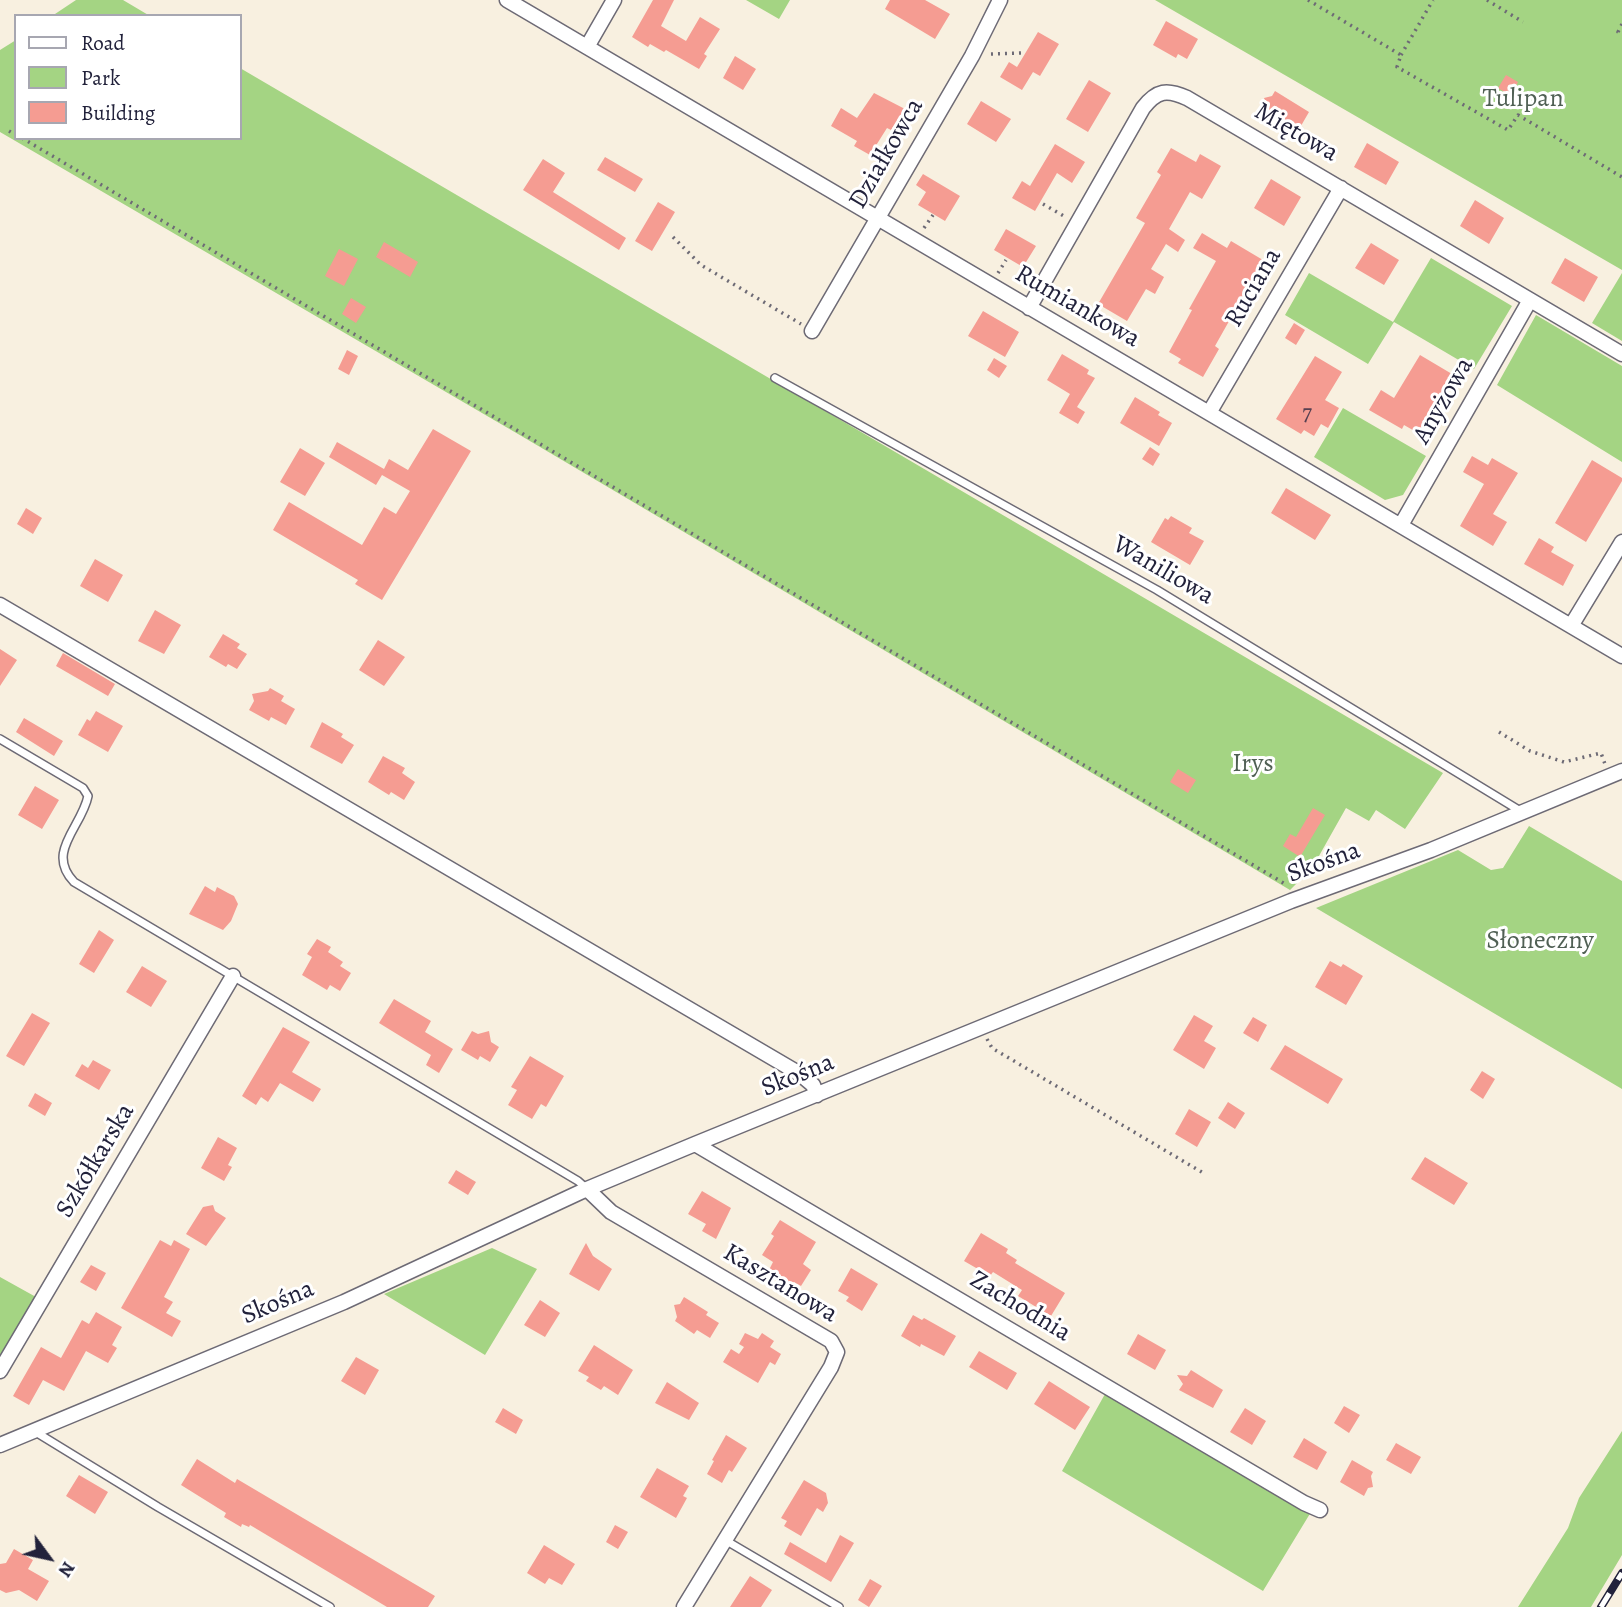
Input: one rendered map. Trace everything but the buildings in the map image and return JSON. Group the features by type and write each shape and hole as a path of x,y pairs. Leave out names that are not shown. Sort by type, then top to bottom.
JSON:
{"street":[{"name":"Rumiankowa","path":"507,0 1622,656"},
{"path":"587,47 614,0"},
{"name":"Działkowca","path":"812,331 978,45 1000,0"},
{"name":"Miętowa","path":"1029,307 1143,108 1152,97 1168,91 1187,98 1622,354"},
{"name":"Ruciana","path":"1209,413 1341,188"},
{"name":"Anyżowa","path":"1401,526 1530,300"},
{"path":"1572,626 1622,542"},
{"path":"0,605 800,1074 813,1085 817,1095"},
{"name":"Skośna","path":"0,1444 344,1302 587,1189 695,1144 1291,901 1431,850 1616,773"},
{"name":"Szkółkarska","path":"0,1371 233,976"},
{"name":"Zachodnia","path":"695,1144 1320,1510"},
{"name":"Kasztanowa","path":"587,1189 611,1212 831,1341 837,1352 831,1367 684,1607"}],"lane":[{"name":"Waniliowa","path":"775,378 1157,590 1523,812"},
{"path":"0,739 83,788 88,796 86,806 63,851 64,869 74,882 578,1181 587,1189"},
{"path":"34,1431 330,1607"},
{"path":"725,1539 839,1607"}],"path":[{"path":"1308,0 1401,55"},
{"path":"1433,0 1401,55 1397,67 1508,130 1518,115 1622,177"},
{"path":"1487,0 1523,22"},
{"path":"1622,24 1618,32 1622,34"},
{"path":"978,45 992,55 1021,53"},
{"path":"9,131 14,134"},
{"path":"25,140 1287,885"},
{"path":"1043,204 1078,224"},
{"path":"673,237 701,265 812,331"},
{"path":"1499,732 1530,751 1564,762 1601,753 1616,773"},
{"path":"982,1028 992,1048 1205,1174"}],"green space":[{"path":"76,0 123,0 147,14 55,14"},
{"path":"746,0 790,0 779,19"},
{"name":"Tulipan","path":"1155,0 1622,0 1622,270"},
{"name":"Irys","path":"14,41 14,140 242,140 242,69 1443,773 1405,829 1376,810 1369,821 1346,808 1306,879 1300,880 1290,890 0,132 0,50"},
{"path":"1431,258 1512,306 1474,369 1394,322 1368,364 1285,315 1309,273 1393,322"},
{"path":"1622,273 1622,341 1592,323"},
{"path":"1536,315 1622,366 1622,462 1497,385"},
{"path":"1343,408 1426,456 1403,495 1385,500 1314,457"},
{"name":"Słoneczny","path":"1529,826 1622,881 1622,1089 1316,908 1458,850 1491,870 1503,868"},
{"path":"492,1248 537,1269 485,1355 384,1294"},
{"path":"0,1277 36,1297 0,1356"},
{"path":"1105,1394 1311,1512 1263,1591 1062,1471"},
{"path":"1622,1431 1622,1555 1591,1607 1518,1607 1568,1528 1579,1498"}],"railway":[{"path":"1601,1607 1622,1573"}]}
